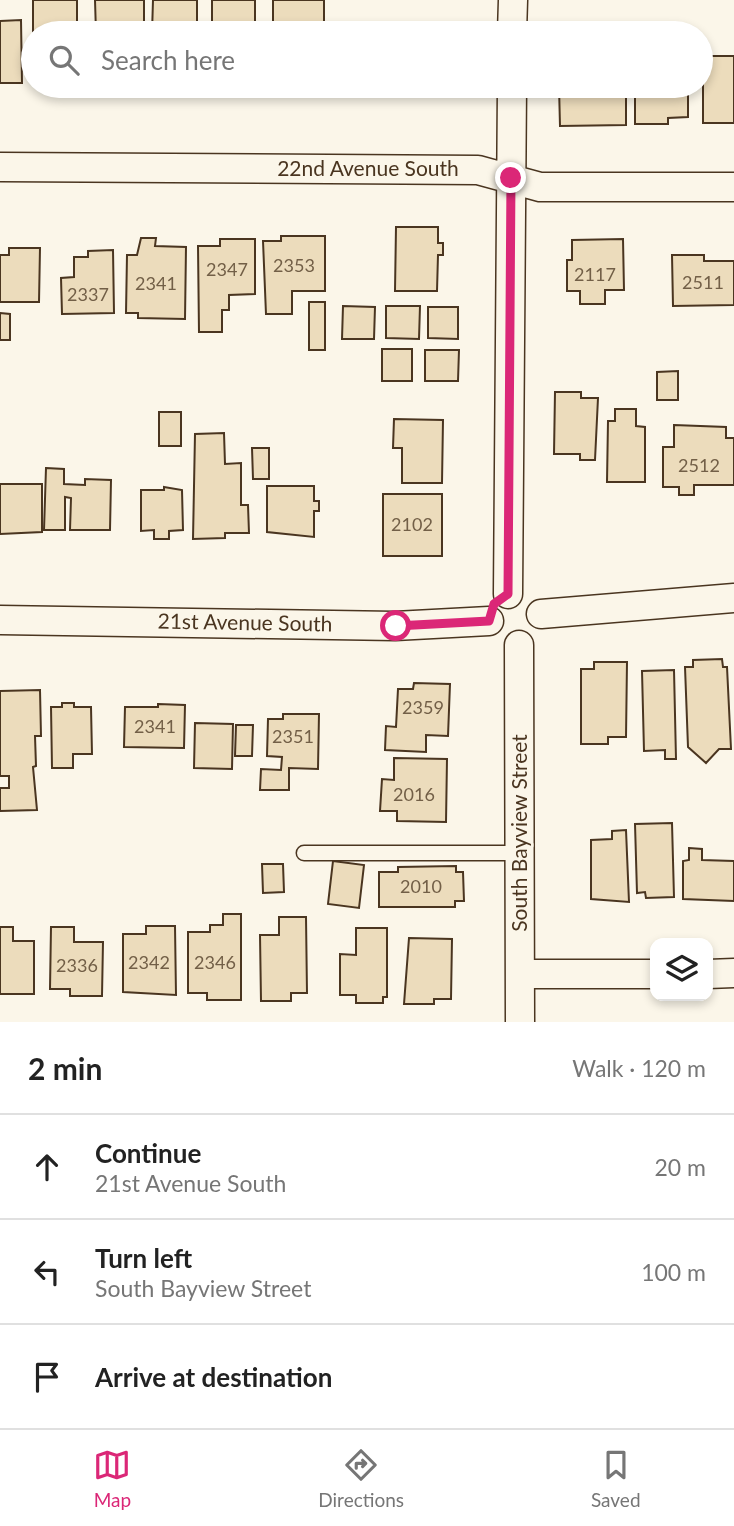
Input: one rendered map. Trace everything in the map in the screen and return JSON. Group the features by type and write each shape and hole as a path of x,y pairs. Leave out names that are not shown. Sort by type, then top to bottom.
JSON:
{"street":[{"path":"512,21 513,0"},
{"path":"508,594 512,98"},
{"name":"22nd Avenue South","path":"0,167 478,170 540,187 734,187"},
{"path":"508,594 525,595 532,600 541,614 534,637 519,645 511,645 497,637 489,621 494,604 508,594"},
{"path":"541,614 734,598"},
{"name":"21st Avenue South","path":"0,620 396,626 489,621"},
{"name":"South Bayview Street","path":"519,645 520,1022"},
{"path":"713,974 734,973"},
{"path":"520,974 650,974"}],"lane":[{"path":"304,853 520,853"}],"building":[{"path":"33,0 77,0 77,21 33,21"},
{"path":"95,0 144,0 144,21 96,21"},
{"path":"153,0 197,0 197,21 152,21"},
{"path":"212,0 255,0 255,21 212,21"},
{"path":"273,0 324,0 324,21 273,21"},
{"path":"21,20 21,83 0,83 0,21"},
{"path":"713,56 734,56 734,123 703,123 703,98 713,98"},
{"path":"559,98 626,98 626,125 560,126"},
{"path":"635,98 688,98 688,117 668,118 668,124 635,124"},
{"path":"396,227 438,227 438,243 443,243 443,255 438,255 437,291 395,291"},
{"path":"281,236 325,236 325,291 292,291 292,314 266,314 263,241 281,241"},
{"path":"141,238 156,238 155,246 186,247 185,319 138,318 138,313 126,313 127,255 137,255"},
{"path":"220,239 255,239 255,294 229,295 229,310 222,310 222,332 199,332 198,246 220,246"},
{"path":"623,239 624,290 605,290 605,304 580,304 580,291 567,291 567,260 572,260 572,240"},
{"path":"9,248 40,248 39,302 0,302 0,255 9,255"},
{"path":"113,250 114,313 62,314 61,278 74,277 74,257 88,257 88,251"},
{"path":"672,255 704,255 704,261 734,261 734,305 673,306"},
{"path":"309,302 325,302 325,350 309,350"},
{"path":"343,306 375,307 374,339 342,339"},
{"path":"386,306 420,306 419,339 386,338"},
{"path":"428,307 458,307 458,339 428,338"},
{"path":"0,313 10,314 10,340 0,340"},
{"path":"382,349 412,349 412,381 382,381"},
{"path":"425,350 459,350 458,381 425,381"},
{"path":"678,371 678,400 657,400 657,372"},
{"path":"555,392 581,392 581,398 598,398 595,460 580,460 580,454 554,454"},
{"path":"615,409 636,409 636,426 645,427 645,482 607,482 608,421 615,421"},
{"path":"159,412 181,412 181,446 159,446"},
{"path":"394,419 443,420 442,483 402,483 402,448 393,448"},
{"path":"674,425 726,427 726,438 734,438 734,485 694,485 694,495 679,495 679,487 663,487 663,447 674,447"},
{"path":"224,433 225,464 241,463 241,505 248,505 249,533 225,533 225,538 193,539 195,434"},
{"path":"252,448 269,448 269,479 253,479"},
{"path":"46,468 64,469 64,484 85,485 85,479 111,480 110,530 70,530 71,498 65,497 65,530 44,530"},
{"path":"0,484 42,484 42,532 0,534"},
{"path":"267,486 314,486 314,501 319,501 319,511 314,511 314,537 267,532"},
{"path":"164,487 182,490 183,530 169,531 169,539 154,539 154,530 141,531 141,490 164,490"},
{"path":"383,494 442,494 442,556 383,556"},
{"path":"722,659 723,667 727,667 731,749 719,749 706,763 688,747 685,667 693,667 693,660"},
{"path":"594,662 627,662 626,737 608,737 608,744 581,744 581,669 594,669"},
{"path":"674,670 676,759 665,759 665,750 644,751 642,671"},
{"path":"414,683 450,684 448,736 426,735 426,752 385,750 386,726 396,727 398,689 413,689"},
{"path":"40,690 41,736 35,736 36,766 33,767 37,810 0,811 0,788 9,788 9,776 0,776 0,691"},
{"path":"62,703 74,703 74,707 91,707 92,754 73,754 73,768 52,768 51,707 62,707"},
{"path":"158,704 185,705 184,748 124,747 125,707 158,707"},
{"path":"283,714 319,714 318,769 289,768 289,790 260,790 261,769 281,770 282,757 267,756 268,719 283,719"},
{"path":"195,723 233,724 232,769 194,768"},
{"path":"236,725 253,725 252,756 235,756"},
{"path":"394,758 447,759 446,822 397,821 397,811 380,811 382,779 394,780"},
{"path":"672,823 674,897 646,898 645,892 637,893 635,824"},
{"path":"626,830 629,902 591,899 591,840 612,839 612,831"},
{"path":"689,848 702,849 702,860 734,861 734,901 683,899 683,861 689,860"},
{"path":"333,861 364,865 359,908 328,904"},
{"path":"262,864 283,864 284,892 263,893"},
{"path":"456,866 456,872 463,872 464,901 455,901 455,907 379,907 379,872 398,872 398,867"},
{"path":"223,914 241,914 241,1000 207,1000 207,993 188,993 188,932 210,932 210,925 223,925"},
{"path":"279,917 306,917 307,993 291,993 291,1001 261,1001 260,935 279,935"},
{"path":"146,926 175,926 176,995 123,992 123,934 146,934"},
{"path":"0,927 13,927 13,941 34,941 34,994 0,994"},
{"path":"51,927 74,927 74,942 103,942 102,996 70,996 70,989 50,989"},
{"path":"356,928 387,928 387,997 383,997 383,1003 356,1003 356,995 340,995 340,954 356,955"},
{"path":"409,938 452,939 451,999 434,999 434,1004 404,1004"}],"route":[{"path":"396,626 489,621 494,604 508,594 511,178"}]}
